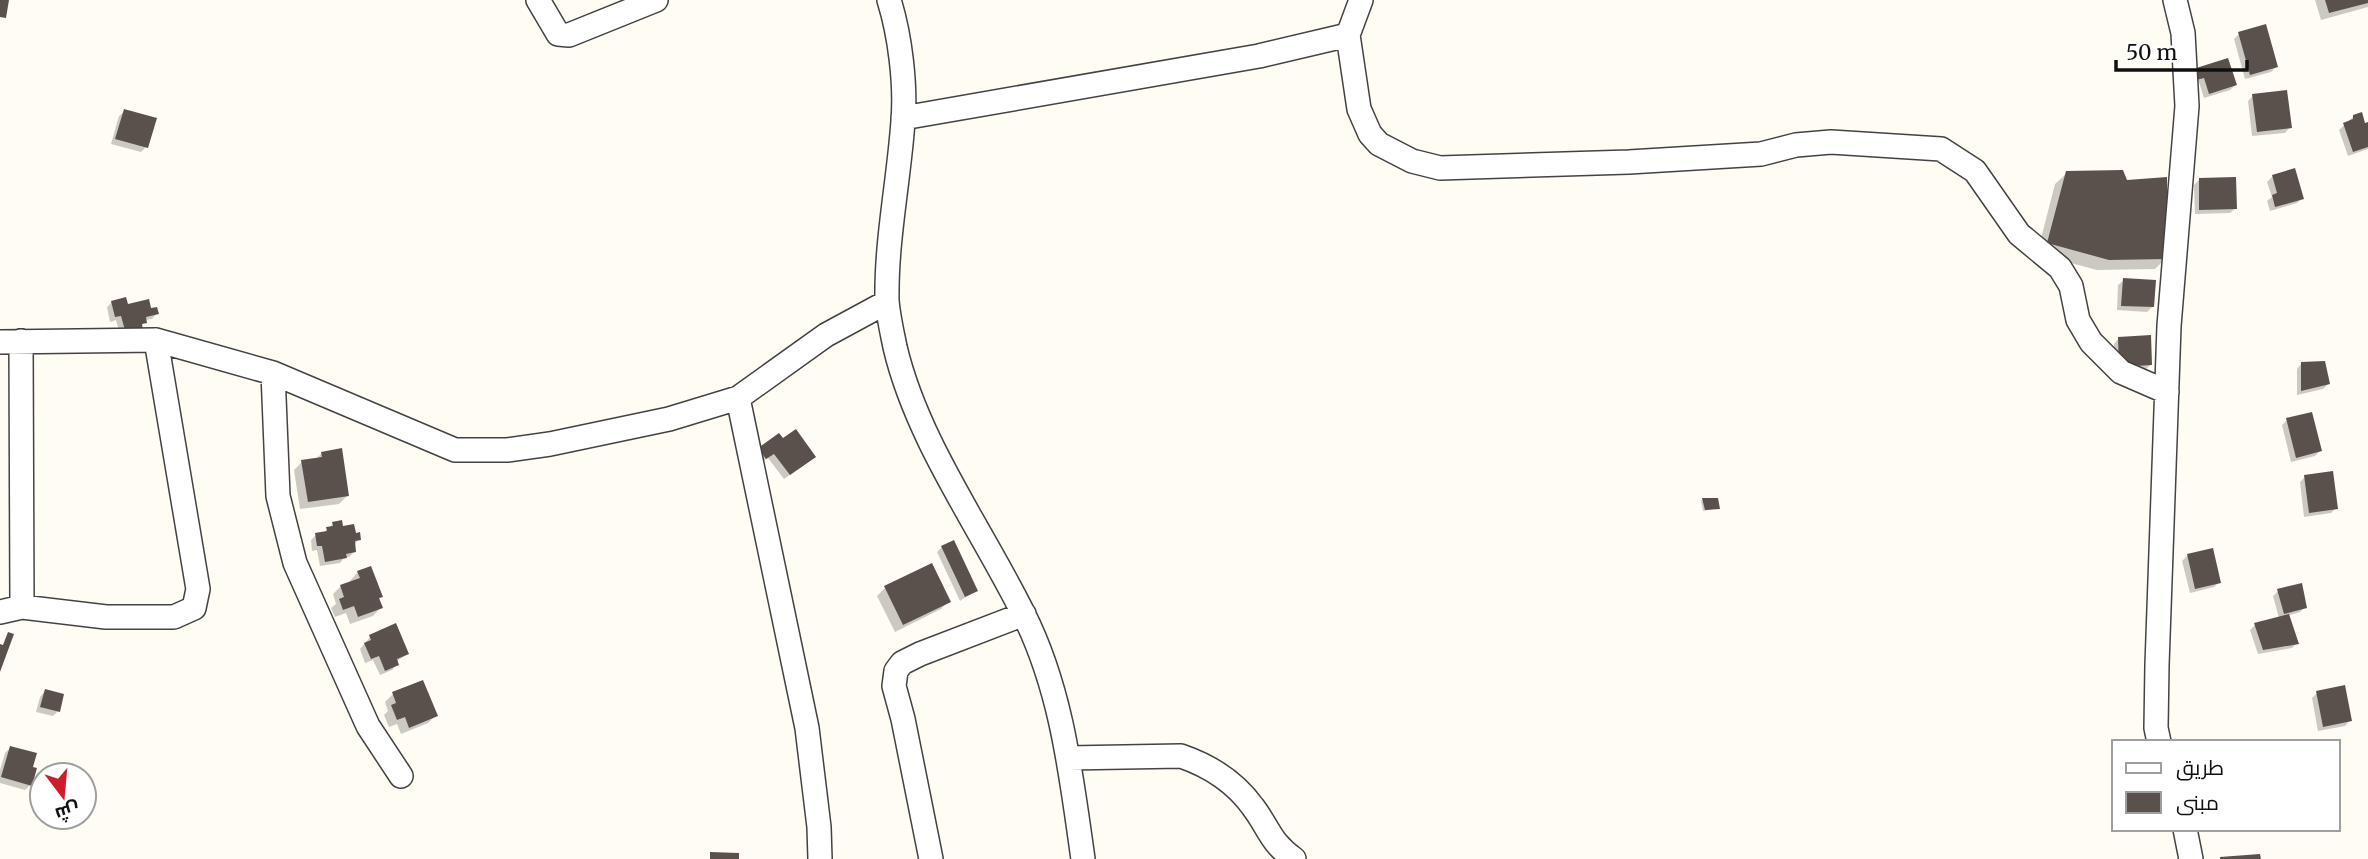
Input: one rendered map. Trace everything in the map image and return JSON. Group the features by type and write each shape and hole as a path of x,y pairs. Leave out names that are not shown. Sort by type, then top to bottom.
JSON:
{"street":[{"path":"538,0 558,34 569,35 656,0"},
{"path":"889,0 902,77 904,118 890,245 887,302 896,349 913,404 949,477 1024,614 1045,664 1055,695 1068,758 1083,859"},
{"path":"1361,0 1348,35 1359,108 1370,134 1379,144 1412,161 1440,168 1629,162 1761,154 1796,145 1830,142 1941,149 1975,171 2020,234 2060,268 2071,286 2078,320 2091,342 2121,372 2167,392"},
{"path":"2159,740 2156,728 2157,678 2169,326 2187,106 2183,33 2175,0"},
{"path":"904,118 1259,56 1348,35"},
{"path":"156,340 198,589 194,608 174,617 106,617 11,609 11,342 156,340 274,373 454,450 507,450 550,444 669,419 738,398 826,335 887,302"},
{"path":"274,373 278,496 295,563 368,726 401,776"},
{"path":"738,398 807,728 819,827 820,859"},
{"path":"931,859 904,719 894,686 896,671 902,663 920,654 1024,614"},
{"path":"1068,758 1181,756 1197,761 1232,783 1254,808 1272,839 1294,859"},
{"path":"2185,831 2191,859"}],"building":[{"path":"0,0 9,0 6,18 0,17"},
{"path":"2325,0 2368,0 2368,3 2329,13"},
{"path":"2266,24 2278,67 2250,75 2238,32"},
{"path":"2228,58 2237,85 2209,94 2204,78 2196,80 2193,69"},
{"path":"2287,90 2292,128 2257,132 2252,94"},
{"path":"124,109 157,118 148,148 115,139"},
{"path":"2362,112 2365,123 2368,122 2368,147 2353,152 2343,123"},
{"path":"2295,168 2304,199 2275,207 2272,195 2277,193 2272,175"},
{"path":"2123,170 2127,180 2167,177 2167,259 2109,260 2047,243 2066,171"},
{"path":"2236,177 2237,209 2199,210 2199,178"},
{"path":"2123,278 2156,280 2154,307 2121,306"},
{"path":"126,297 128,304 149,299 151,308 157,307 159,314 146,317 147,323 142,324 143,330 126,334 121,316 115,317 111,301"},
{"path":"2151,335 2152,365 2119,367 2118,337"},
{"path":"2325,361 2330,384 2301,391 2301,362"},
{"path":"2312,412 2322,451 2296,458 2286,418"},
{"path":"796,429 816,457 790,475 774,454 766,459 758,448 779,433 783,438"},
{"path":"342,448 349,496 308,502 301,460 322,457 321,452"},
{"path":"2333,471 2338,509 2309,513 2304,475"},
{"path":"1702,498 1718,498 1720,509 1705,510"},
{"path":"342,520 343,526 354,524 356,533 360,532 361,540 355,541 356,552 346,554 347,558 325,562 322,546 317,546 315,533 327,531 326,527 333,526 332,522"},
{"path":"954,540 978,591 965,597 941,546"},
{"path":"2213,548 2221,583 2195,589 2187,554"},
{"path":"932,563 951,602 903,625 884,586"},
{"path":"371,566 383,597 379,598 383,608 358,617 354,606 343,610 339,599 344,597 340,585 360,578 357,571"},
{"path":"2302,583 2307,608 2284,614 2277,589"},
{"path":"2289,614 2299,644 2263,650 2254,623"},
{"path":"396,623 409,654 397,659 399,665 385,671 379,656 371,659 364,643 371,640 369,635"},
{"path":"8,632 14,634 0,672 0,644 3,645"},
{"path":"423,680 438,716 409,728 405,717 397,720 391,705 396,703 392,692"},
{"path":"2345,685 2352,721 2323,727 2316,691"},
{"path":"45,689 64,694 60,712 40,707"},
{"path":"10,746 37,753 35,761 28,761 28,785 1,777"},
{"path":"710,852 739,853 739,859 710,859"},
{"path":"2260,854 2261,859 2220,859 2220,857"}]}
